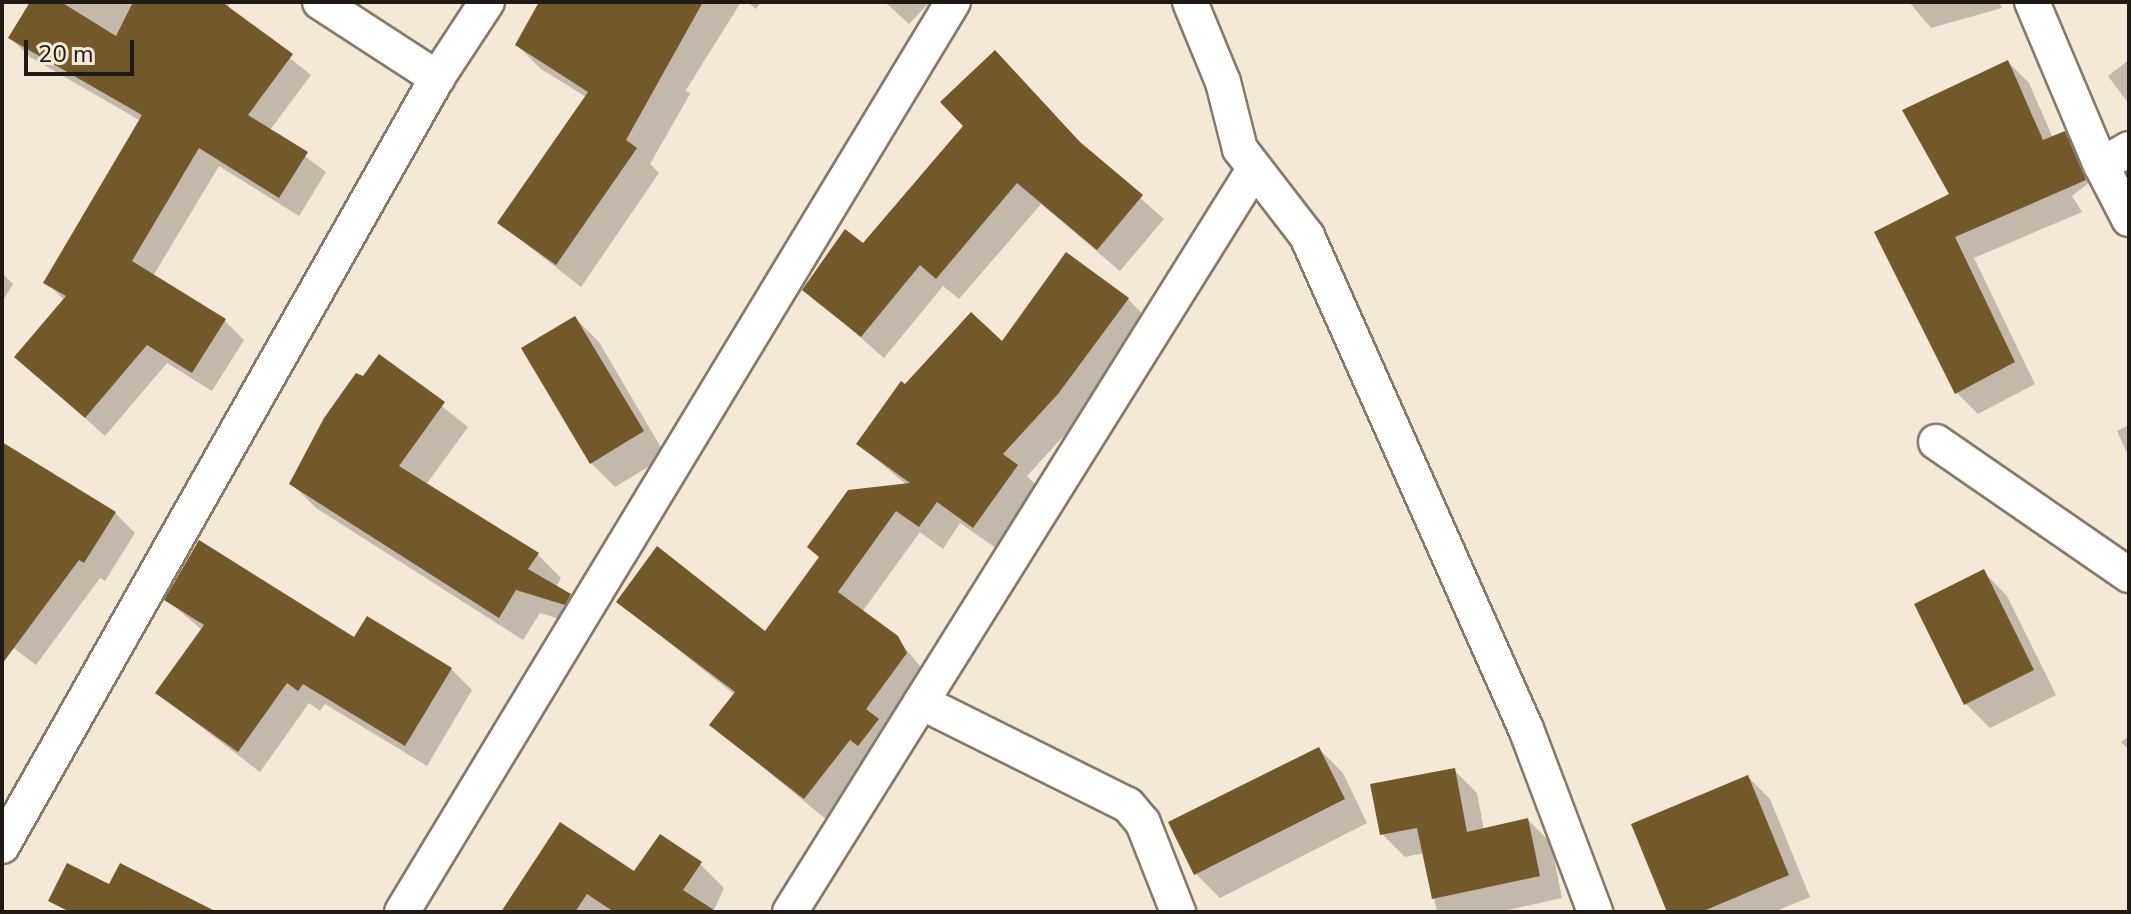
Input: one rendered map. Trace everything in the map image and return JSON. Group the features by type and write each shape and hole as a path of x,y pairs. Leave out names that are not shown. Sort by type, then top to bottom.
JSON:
{"street":[{"path":"320,2 437,78"},
{"path":"2,846 437,78 487,2"},
{"path":"402,912 953,2"},
{"path":"1190,2 1253,171 1285,203 1307,236 1526,729 1595,912"},
{"path":"2032,2 2115,157 2129,219"},
{"path":"790,912 1253,171"},
{"path":"1936,442 2129,575"},
{"path":"921,702 1128,805 1143,823 1178,912"}],"building":[{"path":"30,2 61,2 116,36 133,2 222,2 293,54 248,115 308,152 279,198 199,148 132,261 226,319 192,373 147,345 85,418 14,357 66,296 43,283 142,115 8,38"},
{"path":"539,2 703,2 626,140 637,148 556,265 497,223 588,92 515,45"},
{"path":"995,50 1080,142 1143,195 1097,250 1017,183 936,279 920,265 861,337 802,290 845,229 863,243 963,126 940,102"},
{"path":"2008,60 2043,140 2065,131 2086,180 1955,237 2015,362 1955,394 1874,232 1949,194 1902,110"},
{"path":"1066,252 1129,298 1058,394 1003,454 1018,465 973,528 937,502 919,527 896,511 838,592 898,636 907,653 866,709 879,719 858,746 850,740 804,799 709,725 735,692 616,602 657,546 765,631 819,557 807,547 848,490 910,483 856,444 901,381 905,384 971,312 1002,341"},
{"path":"575,316 644,431 590,464 521,348"},
{"path":"379,354 445,402 399,466 539,553 528,569 571,594 565,605 516,590 499,618 289,484 324,418 356,373 363,376"},
{"path":"2,442 116,512 84,563 79,560 2,664"},
{"path":"199,540 354,637 367,616 452,668 405,746 303,684 298,691 287,683 238,752 155,693 204,625 164,600"},
{"path":"1984,569 2034,670 1964,705 1914,604"},
{"path":"1319,747 1345,799 1194,875 1168,822"},
{"path":"1455,768 1467,832 1528,818 1540,876 1432,899 1417,828 1380,835 1370,784"},
{"path":"1748,775 1789,875 1701,912 1667,912 1631,824"},
{"path":"560,822 634,871 660,834 702,862 683,890 717,912 614,912 587,894 575,912 501,912"},
{"path":"67,863 109,884 120,863 217,912 70,912 48,901"}]}
